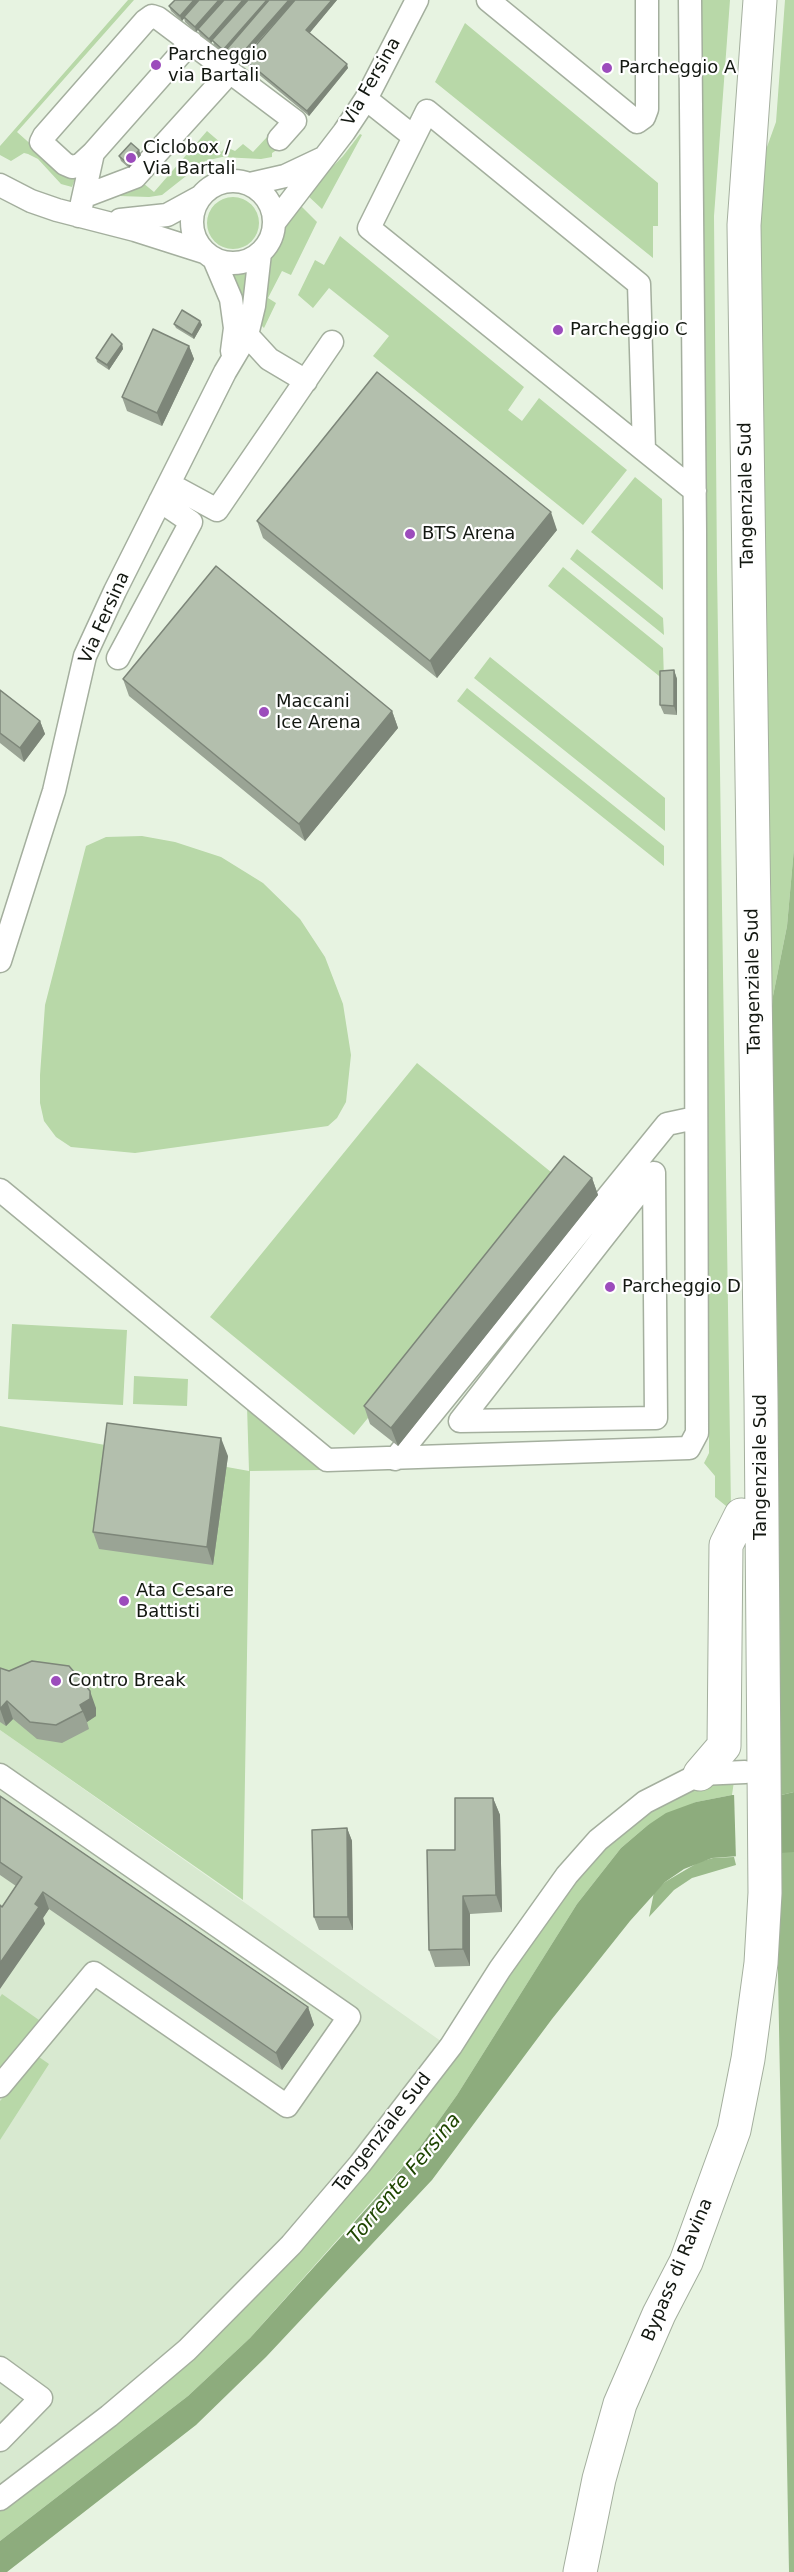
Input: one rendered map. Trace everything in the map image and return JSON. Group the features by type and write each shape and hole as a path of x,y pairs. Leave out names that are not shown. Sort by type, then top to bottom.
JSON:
{"highway":[{"name":"Tangenziale Sud","path":"739,0 724,219 741,1515 755,1865 765,1893 753,1965"},
{"name":"Tangenziale Sud","path":"751,1778 761,1398 744,236 746,178 760,0"},
{"path":"746,178 766,104 778,0"},
{"path":"700,1774 724,1746 726,1545 741,1515"},
{"name":"Bypass di Ravina","path":"569,2572 589,2469 613,2390 674,2258 719,2126 753,1965"},
{"name":"Bypass di Ravina","path":"580,2572 599,2479 620,2404 659,2314 686,2262 734,2130 748,2059 753,1965"}],"street":[{"name":"Via Fersina","path":"274,223 344,132 366,99 416,0"},
{"path":"488,0 637,123 644,117 647,109 647,0"},
{"path":"0,1190 327,1460 688,1448 697,1433 695,491 690,0"},
{"path":"191,42 80,165 72,167 64,164 41,142 152,16 159,18 191,42 295,121 279,139"},
{"path":"82,206 135,177 230,72"},
{"path":"366,99 414,137"},
{"path":"644,450 639,284 427,111 369,228 644,450 695,491"},
{"path":"82,206 93,153"},
{"name":"Via Fersina","path":"250,184 285,176 322,159"},
{"path":"0,185 31,201 82,206 102,221 238,263 260,253 273,234 274,223 268,200 250,184 239,181 217,184 167,216 102,221"},
{"path":"200,197 191,219 197,243 209,255"},
{"name":"Via Fersina","path":"0,961 54,791 85,656 231,361 247,334 254,306 260,253"},
{"name":"Via Fersina","path":"209,255 231,299 235,328 231,361"},
{"path":"247,334 269,359 306,381"},
{"path":"165,493 217,510 332,342"},
{"path":"118,658 191,522 165,493"},
{"path":"395,1458 668,1124 695,1118"},
{"path":"654,1173 656,1418 535,1420 460,1421 654,1173"},
{"path":"535,1420 537,1453"},
{"name":"Tangenziale Sud","path":"0,2499 109,2416 187,2350 251,2288 360,2164 451,2046 500,1969 582,1856 626,1815 663,1791 700,1774 751,1778"},
{"path":"0,1775 349,2017 287,2106 94,1973 0,2086"},
{"path":"0,2368 42,2398 0,2440"}],"shaded area":[{"path":"128,0 134,0 17,132 61,171 77,173 72,187 61,184 38,159 28,154 24,153 11,161 0,155 0,146"},
{"path":"701,0 730,0 714,216 731,1510 715,1497 715,1476 704,1463 709,1453 709,1438"},
{"path":"785,0 794,0 794,848 787,926 773,996 766,1061 759,169 776,122"},
{"path":"465,23 658,183 658,226 653,226 653,258 435,82"},
{"path":"207,131 221,143 217,148 221,152 226,147 235,151 243,144 253,152 267,137 280,148 272,153 272,157 261,159 222,157 205,161 162,195 119,196 143,183 154,192"},
{"path":"360,134 362,135 322,209 306,194 343,156"},
{"path":"233,197 243,199 251,205 257,213 259,223 257,233 251,241 243,247 233,249 223,247 215,241 209,233 207,223 209,213 215,205 223,199"},
{"path":"298,203 317,222 291,275 282,271 268,298 276,303 264,328 261,325 267,263 279,244 285,226"},
{"path":"340,236 524,387 508,410 522,421 539,398 627,470 583,525 373,356 389,336 329,288 313,308 298,295 315,260 324,265"},
{"path":"247,273 242,307 230,275"},
{"path":"635,477 662,499 663,590 591,532"},
{"path":"577,549 663,618 664,635 570,559"},
{"path":"563,567 663,648 664,680 548,586"},
{"path":"490,657 665,798 665,831 474,678"},
{"path":"467,688 664,846 664,866 457,701"},
{"path":"142,836 175,842 221,857 263,883 300,919 325,957 343,1004 351,1055 346,1102 337,1118 328,1126 135,1153 71,1147 56,1137 44,1121 40,1103 40,1075 45,1005 86,846 106,837"},
{"path":"794,848 794,1792 777,1796 766,1061 773,996 787,926"},
{"path":"417,1063 562,1181 354,1435 210,1317"},
{"path":"12,1324 127,1330 123,1405 8,1399"},
{"path":"134,1376 188,1379 187,1406 133,1404"},
{"name":"Ata Cesare Battisti","path":"247,1406 322,1470 250,1471 243,1900 0,1730 0,1426 249,1471"},
{"path":"0,1730 445,2044 356,2160 199,2329 191,2329 155,2366 0,2490"},
{"path":"734,1781 732,1795 696,1802 648,1825 621,1848 577,1904 457,2095 420,2147 250,2338 188,2396 0,2541 0,2507 227,2318 562,1893 610,1842 636,1819 678,1794 709,1784"},
{"path":"778,1852 794,1852 794,2572 789,2572 776,1864"},
{"path":"734,1857 736,1865 692,1878 674,1890 649,1917 654,1892 665,1882 699,1862 713,1858"},
{"path":"2,1994 39,2020 0,2071 0,1997"},
{"path":"39,2057 49,2064 0,2140 0,2101"}],"water":[{"name":"Torrente Fersina","path":"794,1792 794,1852 712,1858 684,1869 665,1882 630,1921 552,2019 432,2180 266,2357 196,2425 7,2572 0,2572 0,2541 188,2396 250,2338 420,2147 457,2095 577,1904 621,1848 666,1813 696,1802 732,1795 777,1796"}],"pier":[{"path":"734,1792 774,1793 776,1855 736,1860"}],"building":[{"path":"175,0 194,0 180,16 169,6"},
{"path":"199,0 219,0 195,27 184,17"},
{"path":"224,0 243,0 209,39 198,29"},
{"path":"248,0 267,0 223,50 212,40"},
{"path":"269,0 289,0 237,59 226,50"},
{"path":"295,0 332,0 306,30 347,64 307,111 244,59"},
{"path":"131,143 139,150 128,164 119,156"},
{"path":"182,310 200,321 192,335 174,324"},
{"path":"153,329 189,346 157,413 122,397"},
{"path":"112,334 122,344 107,365 96,358"},
{"name":"BTS Arena","path":"377,372 551,512 430,661 257,521"},
{"name":"Maccani Ice Arena","path":"216,566 392,711 299,824 123,679"},
{"path":"674,670 674,706 660,705 660,671"},
{"path":"0,690 40,721 20,748 0,733"},
{"path":"564,1156 592,1178 391,1428 364,1406"},
{"path":"107,1423 221,1438 207,1547 93,1532"},
{"path":"32,1661 69,1666 90,1691 90,1699 80,1705 83,1711 56,1725 30,1722 7,1701 0,1709 0,1668 9,1671"},
{"path":"0,1796 308,2007 276,2053 43,1892 35,1904 39,1907 0,1963 0,1905 2,1907 22,1877 0,1862"},
{"path":"455,1798 493,1798 496,1895 463,1896 463,1949 429,1950 427,1850 455,1850"},
{"path":"347,1828 348,1917 314,1917 312,1830"}],"place":[{"name":"Parcheggio via Bartali","path":"156,65"},
{"name":"Parcheggio A","path":"607,68"},
{"name":"Ciclobox / Via Bartali","path":"131,158"},
{"name":"Parcheggio C","path":"558,330"},
{"name":"BTS Arena","path":"410,534"},
{"name":"Maccani Ice Arena","path":"264,712"},
{"name":"Parcheggio D","path":"610,1287"},
{"name":"Ata Cesare Battisti","path":"124,1601"},
{"name":"Contro Break","path":"56,1681"}]}
